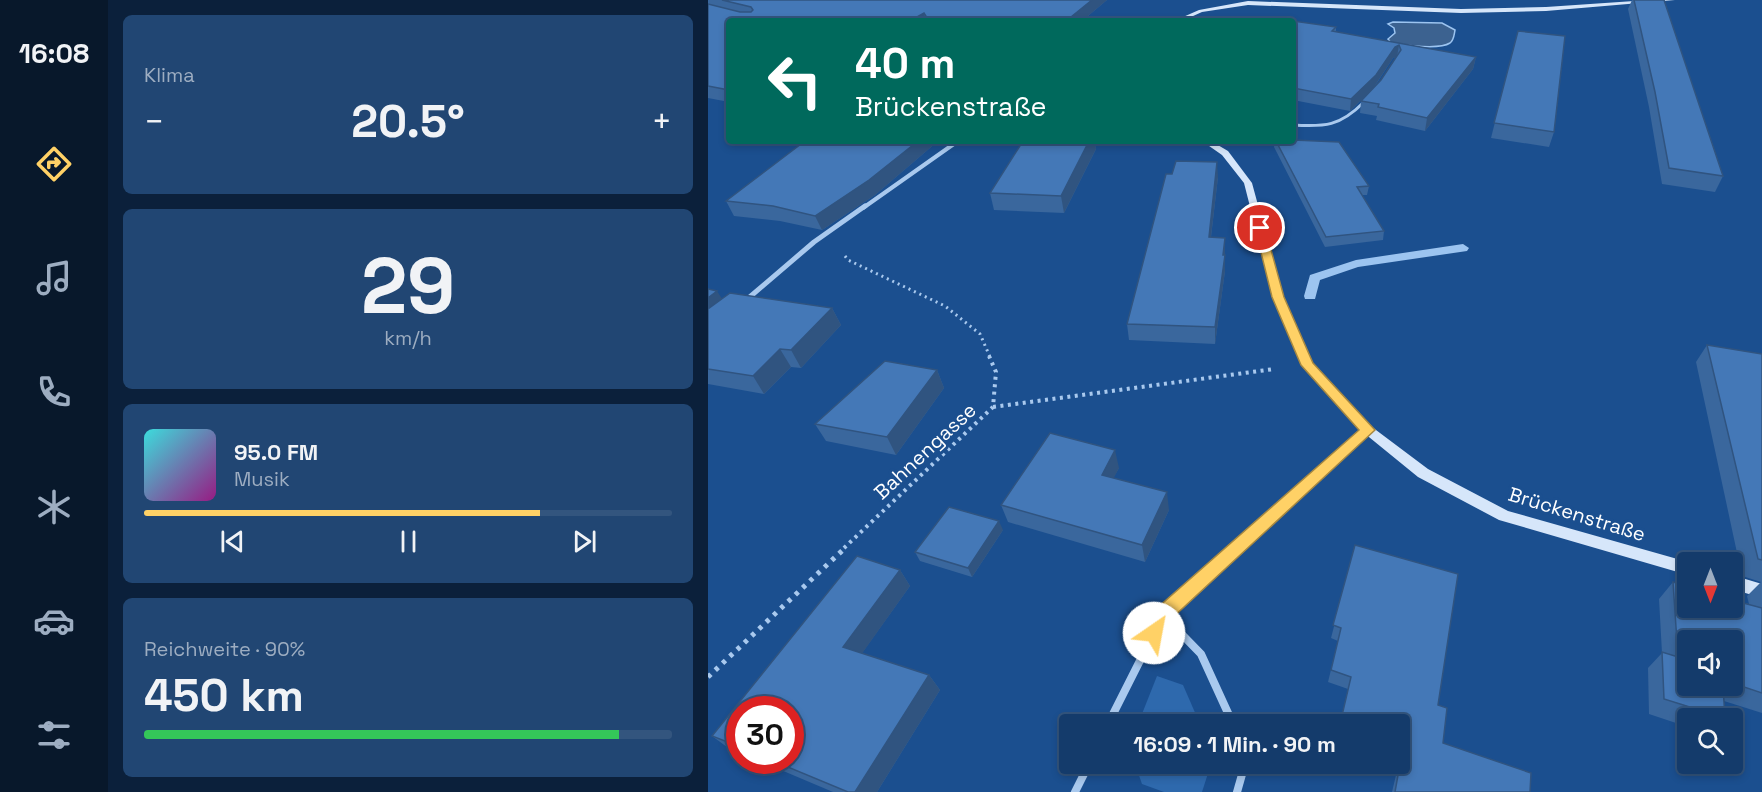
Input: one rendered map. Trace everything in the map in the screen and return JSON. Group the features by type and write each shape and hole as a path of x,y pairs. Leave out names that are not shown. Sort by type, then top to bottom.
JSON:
{"main road":[{"path":"1184,18 1226,2 1461,11 1546,9 1672,0"},
{"name":"Brückenstraße","path":"1211,144 1225,153 1248,183 1278,297 1307,365 1368,430 1423,473 1504,516 1677,566"},
{"path":"1743,585 1762,591"}],"street":[{"path":"735,309 814,242 954,144"},
{"path":"1113,714 1163,615 1368,430"},
{"path":"1163,615 1201,654 1228,714"},
{"path":"1075,792 1084,774"},
{"path":"1237,792 1242,774"}],"lane":[{"path":"1296,125 1332,125 1350,117 1364,102"}],"path":[{"name":"Bahnengasse","path":"708,677 993,407 996,372 980,334 945,306 848,260 837,247 814,242"},
{"path":"993,407 1307,365"}],"shaded area":[{"path":"1393,22 1442,23 1455,30 1454,37 1450,43 1430,47 1391,43 1388,39 1395,33 1394,28 1388,24"},
{"path":"1157,676 1183,685 1196,714 1142,714"},
{"path":"1138,774 1208,774 1202,792 1164,792 1142,784"}],"building":[{"path":"722,0 1092,0 1070,18 927,18 924,13 915,18 726,18 726,89 708,86 708,4 740,12 751,12 753,10 751,7"},
{"path":"1634,0 1664,0 1723,176 1669,168"},
{"path":"1296,21 1336,27 1332,31 1476,57 1427,118 1361,101 1381,80 1401,50 1399,45 1395,47 1376,75 1351,99 1296,89"},
{"path":"1518,31 1565,36 1554,132 1494,123"},
{"path":"1296,140 1339,142 1369,186 1357,187 1384,231 1326,237 1278,144 1296,144"},
{"path":"801,144 914,144 869,180 815,216 773,206 726,201"},
{"path":"1021,144 1087,144 1061,196 990,193"},
{"path":"1176,161 1217,162 1209,237 1225,238 1223,255 1225,255 1215,327 1127,324 1166,174 1172,174"},
{"path":"708,289 717,291 708,298"},
{"path":"730,293 832,308 791,350 780,349 753,376 708,369 708,309"},
{"path":"1707,345 1762,354 1762,560 1758,559"},
{"path":"885,361 937,370 887,437 815,424"},
{"path":"1050,433 1115,450 1102,475 1167,492 1142,545 1001,505"},
{"path":"949,507 999,521 968,568 915,552"},
{"path":"1355,545 1458,574 1438,705 1447,708 1443,743 1531,773 1530,792 1395,792 1398,774 1410,774 1410,714 1342,714 1351,677 1331,670 1341,628 1333,625"},
{"path":"857,556 900,570 843,647 929,675 855,792 848,792 804,774 804,696 744,696"},
{"path":"1673,582 1677,583 1677,618 1743,618 1743,603 1762,608 1762,693 1743,687 1743,630 1677,630 1677,642"},
{"path":"1662,652 1677,657 1677,696 1724,696 1724,708 1693,708 1664,699"},
{"path":"726,719 726,742 712,736"}],"waterway":[{"path":"1310,296 1314,278 1356,264 1463,248"}],"route":[{"path":"1154,633 1163,615 1368,430 1307,365 1278,297 1260,228"}]}
